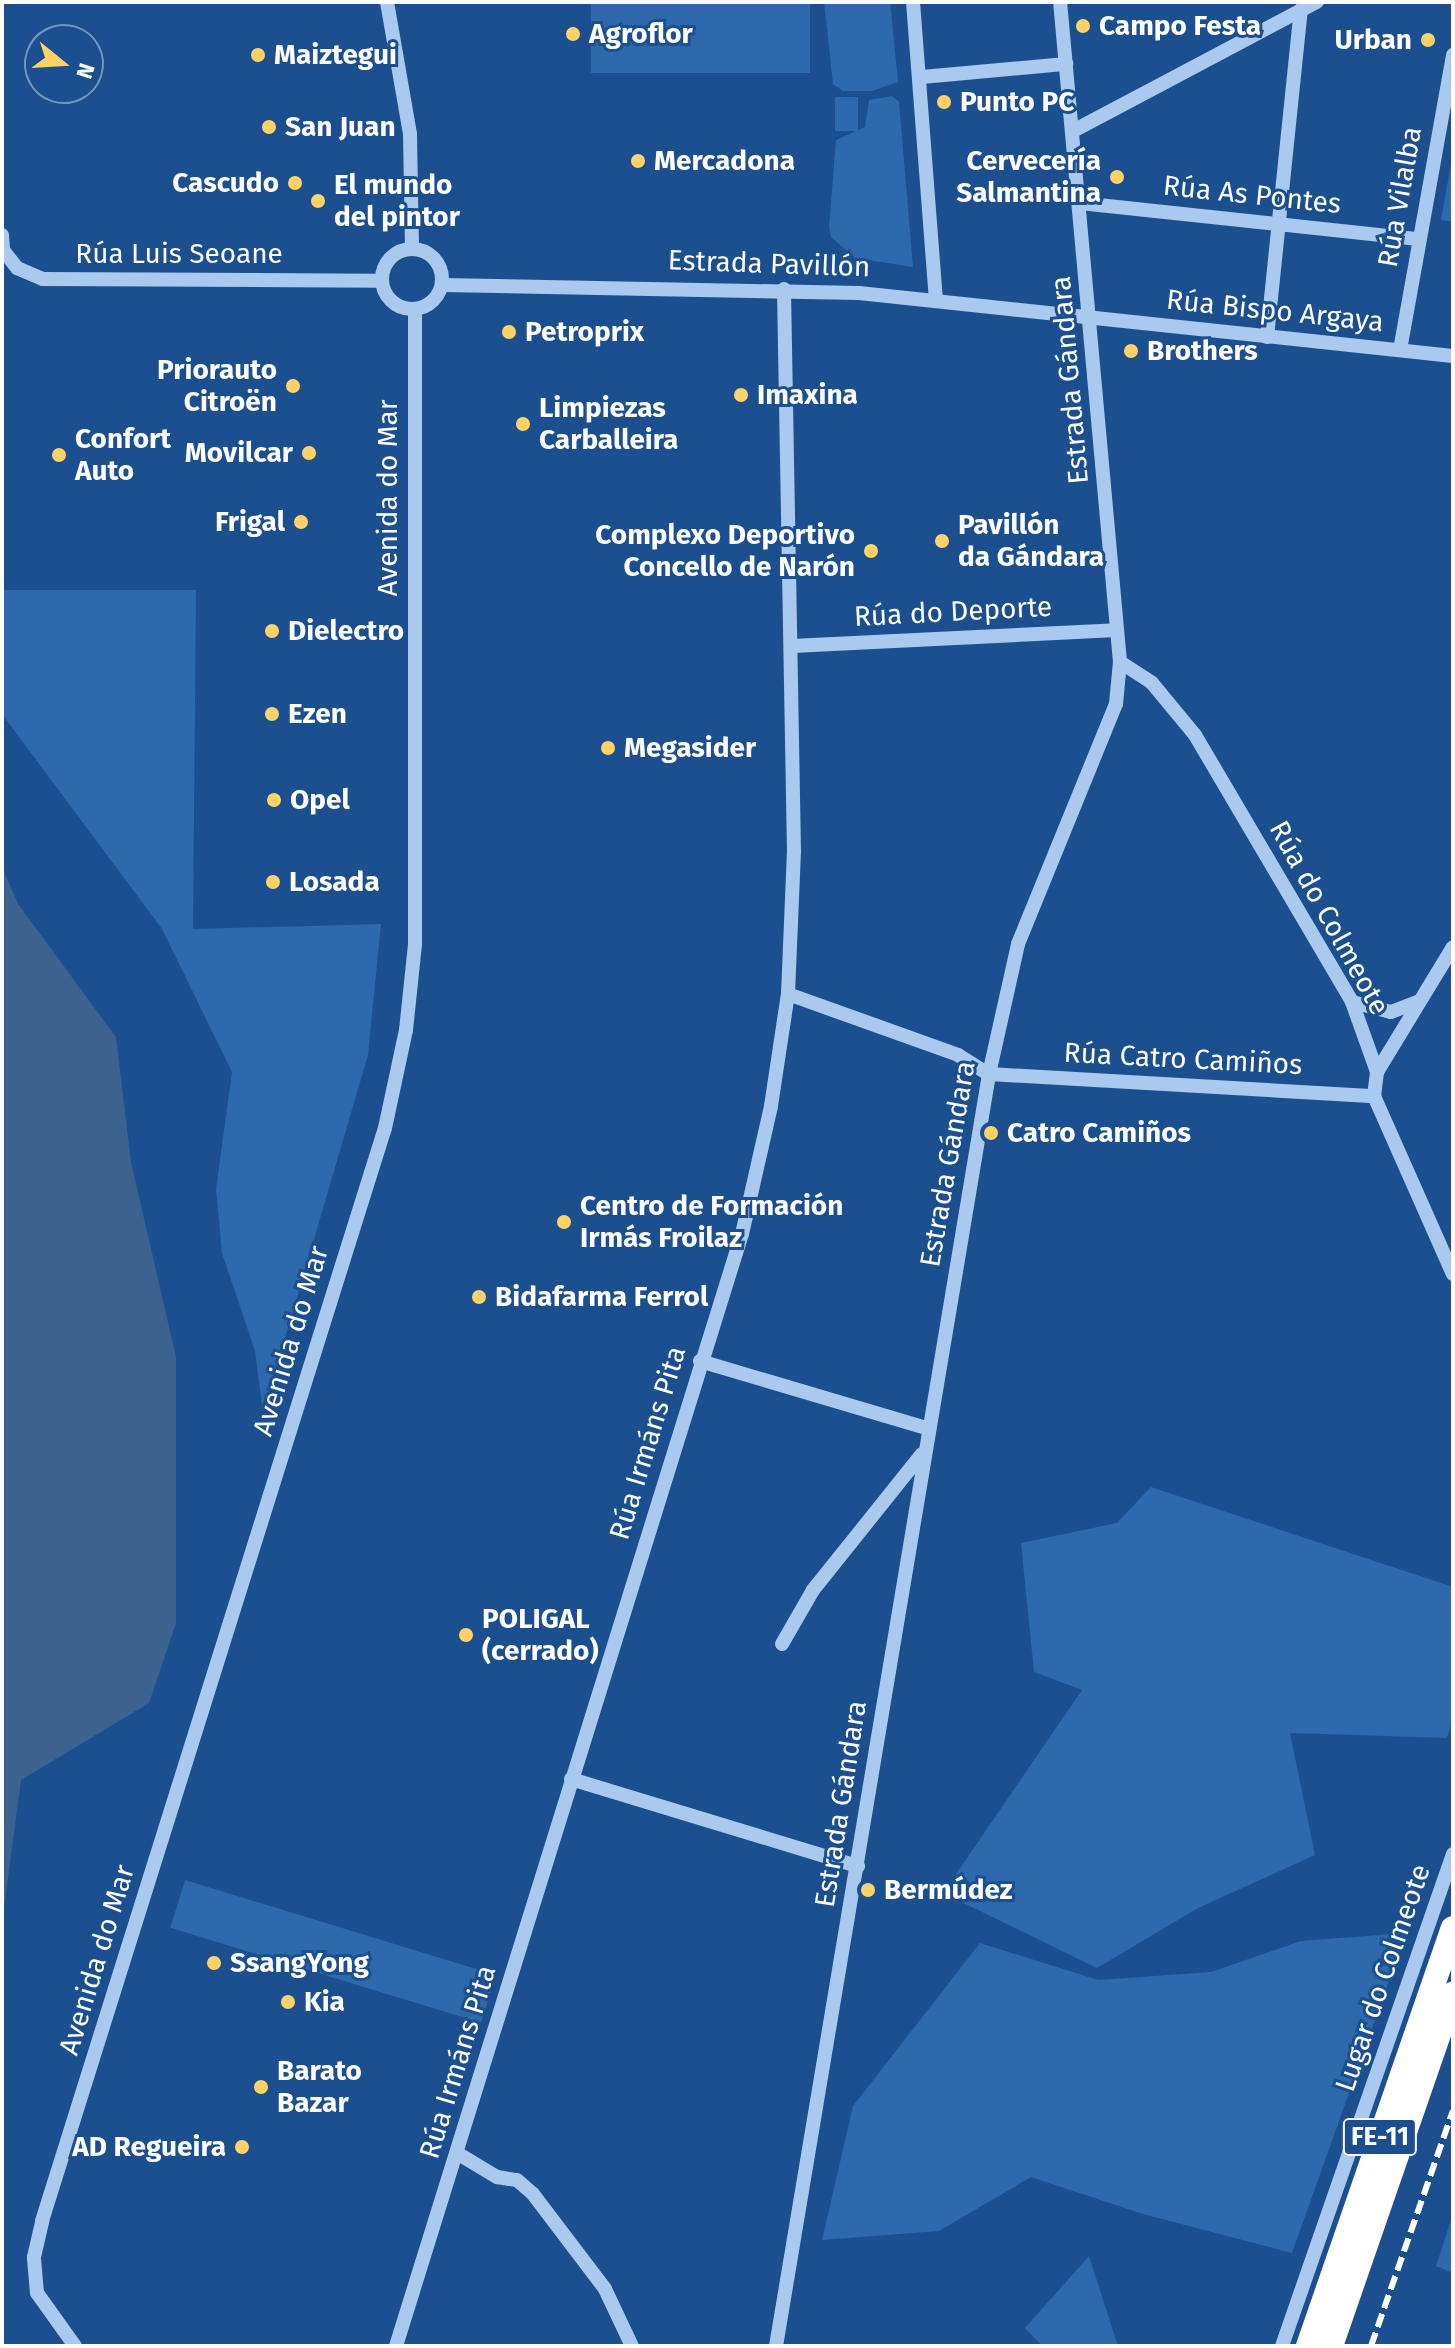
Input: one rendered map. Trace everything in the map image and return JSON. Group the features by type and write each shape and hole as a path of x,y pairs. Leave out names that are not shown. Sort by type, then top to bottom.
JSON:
{"highway":[{"name":"FE-11","path":"1308,2346 1453,1928"},
{"name":"FE-11","path":"1331,2346 1453,1993"}],"street":[{"path":"387,2 410,134 412,249"},
{"path":"913,2 922,77 936,299"},
{"name":"Estrada Gándara","path":"776,2346 858,1866 926,1428 989,1074 1018,944 1116,704 1120,662 1092,318 1060,2"},
{"path":"1073,131 1317,2"},
{"path":"1267,337 1301,10"},
{"name":"Rúa Vilalba","path":"1400,350 1453,55"},
{"path":"922,77 1066,64"},
{"name":"Rúa As Pontes","path":"1080,203 1418,239"},
{"name":"Rúa Luis Seoane","path":"2,235 3,250 17,268 43,279 381,281"},
{"path":"412,249 438,263 443,285 434,300 415,310 391,302 381,281 391,257 412,249"},
{"name":"Estrada Pavillón","path":"443,285 784,289 936,299 1092,318"},
{"name":"Rúa Irmáns Pita","path":"396,2346 742,1234 771,1106 788,994 794,852 784,289"},
{"name":"Avenida do Mar","path":"75,2346 37,2293 34,2257 42,2221 385,1128 406,1030 415,944 415,310"},
{"name":"Rúa Bispo Argaya","path":"1092,318 1453,356"},
{"name":"Rúa do Deporte","path":"792,646 1117,630"},
{"name":"Rúa do Colmeote","path":"1120,662 1152,683 1195,735 1352,1002 1377,1072 1374,1096"},
{"path":"1377,1072 1453,947"},
{"path":"788,994 958,1055 989,1074"},
{"path":"1352,1002 1391,1012 1417,1002"},
{"name":"Rúa Catro Camiños","path":"989,1074 1374,1096"},
{"path":"1374,1096 1453,1274"},
{"path":"700,1361 926,1428"},
{"path":"782,1644 813,1590 922,1454"},
{"path":"571,1779 858,1866"},
{"name":"Lugar do Colmeote","path":"1282,2346 1453,1854"},
{"path":"457,2153 497,2177 517,2180 533,2194 605,2289 632,2346"}],"shaded area":[{"path":"591,2 810,2 810,73 591,73"},
{"path":"824,2 890,2 898,82 872,91 843,91 833,84"},
{"path":"892,96 899,102 913,267 855,258 831,237 829,227 836,140 865,127 869,100"},
{"path":"835,97 858,97 858,131 835,131"},
{"path":"1453,153 1453,222 1441,220"},
{"path":"2,590 196,590 193,929 381,924 368,1055 263,1413 255,1351 222,1253 216,1189 232,1072 162,929 2,714"},
{"path":"2,867 18,904 116,1037 131,1162 176,1357 176,1623 149,1703 21,1780 2,1923"},
{"path":"1151,1487 1453,1587 1453,1718 1447,1738 1290,1733 1315,1855 1198,1908 1097,1968 943,1893 1082,1690 1034,1672 1021,1543 1117,1523"},
{"path":"185,1880 496,1975 481,2023 170,1928"},
{"path":"1406,1933 1292,2253 1143,2214 1031,2177 939,2231 822,2240 853,2106 980,1943 1098,1980 1211,1972 1301,1941"},
{"path":"1453,2214 1453,2273 1436,2266"},
{"path":"1089,2256 1118,2346 1042,2346 1025,2328"}],"railway":[{"path":"1371,2346 1453,2111"}],"place":[{"name":"Campo Festa","path":"1083,26"},
{"name":"Agroflor","path":"573,34"},
{"name":"Urban","path":"1428,40"},
{"name":"Maiztegui","path":"258,55"},
{"name":"Punto PC","path":"944,102"},
{"name":"San Juan","path":"269,127"},
{"name":"Mercadona","path":"638,161"},
{"name":"Cervecería Salmantina","path":"1117,177"},
{"name":"Cascudo","path":"295,183"},
{"name":"El mundo del pintor","path":"318,201"},
{"name":"Petroprix","path":"509,332"},
{"name":"Brothers","path":"1131,351"},
{"name":"Priorauto Citroën","path":"293,386"},
{"name":"Imaxina","path":"741,395"},
{"name":"Limpiezas Carballeira","path":"523,424"},
{"name":"Movilcar","path":"309,453"},
{"name":"Confort Auto","path":"59,455"},
{"name":"Frigal","path":"301,522"},
{"name":"Pavillón da Gándara","path":"942,541"},
{"name":"Complexo Deportivo Concello de Narón","path":"871,551"},
{"name":"Dielectro","path":"272,631"},
{"name":"Ezen","path":"272,714"},
{"name":"Megasider","path":"608,748"},
{"name":"Opel","path":"274,800"},
{"name":"Losada","path":"273,882"},
{"name":"Catro Camiños","path":"991,1133"},
{"name":"Centro de Formación Irmás Froilaz","path":"564,1222"},
{"name":"Bidafarma Ferrol","path":"479,1297"},
{"name":"POLIGAL (cerrado)","path":"466,1635"},
{"name":"Bermúdez","path":"868,1890"},
{"name":"SsangYong","path":"214,1963"},
{"name":"Kia","path":"288,2002"},
{"name":"Barato Bazar","path":"261,2087"},
{"name":"AD Regueira","path":"242,2147"}]}
